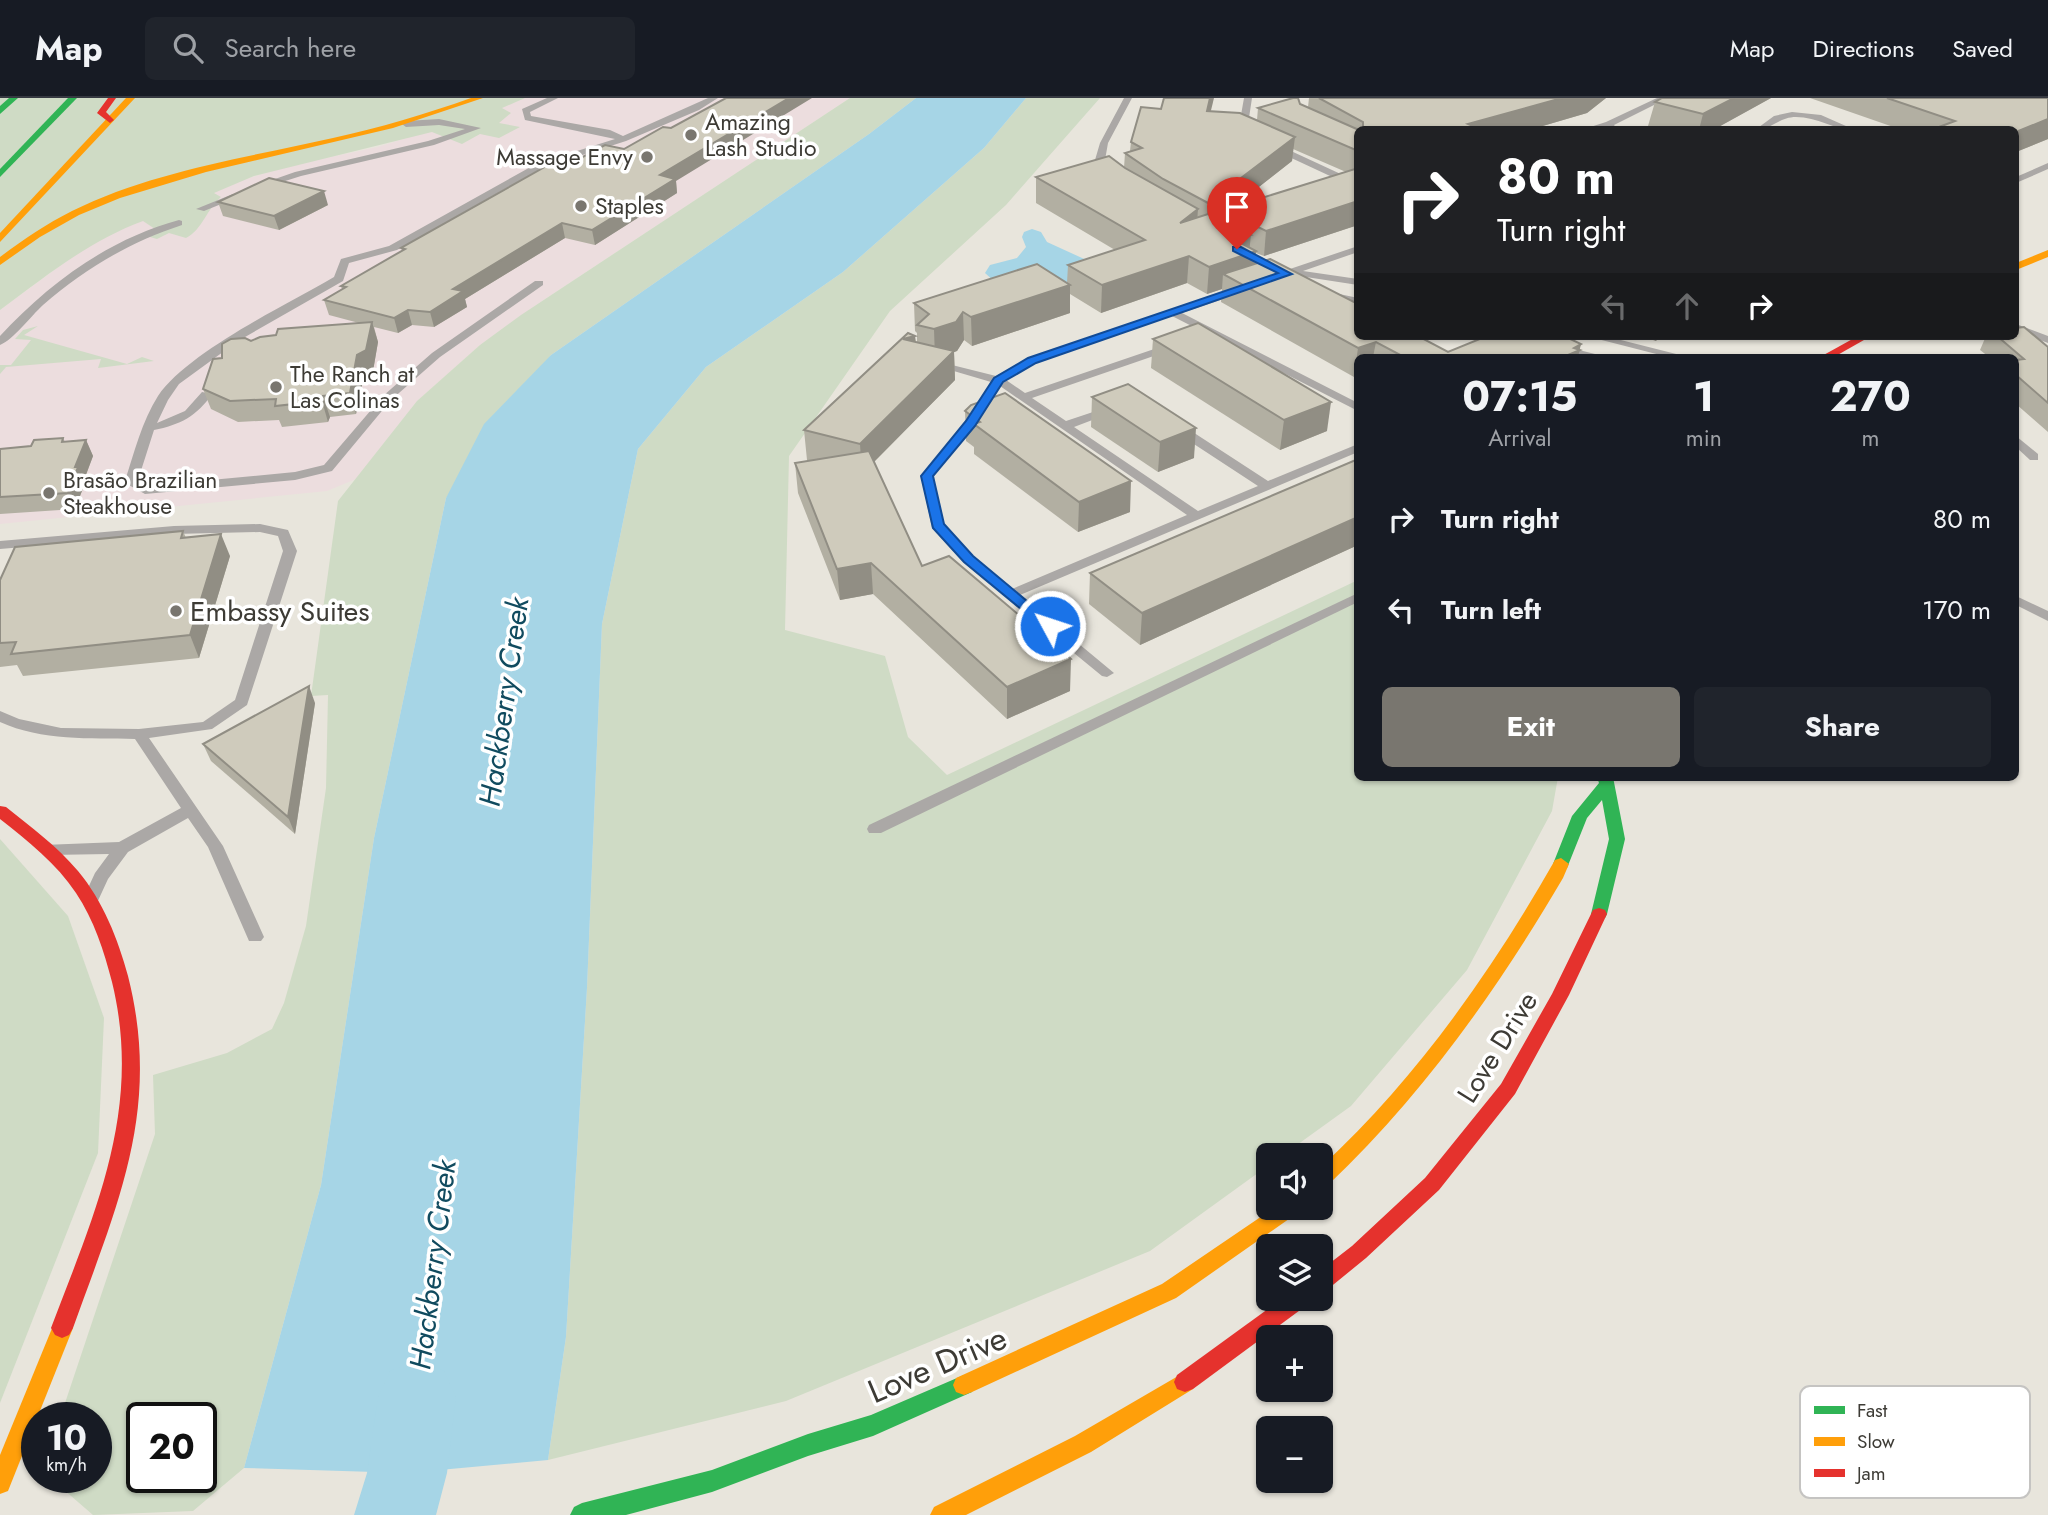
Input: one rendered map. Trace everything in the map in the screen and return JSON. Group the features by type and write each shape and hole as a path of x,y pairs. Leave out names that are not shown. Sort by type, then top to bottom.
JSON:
{"main road":[{"path":"0,111 14,98"},
{"path":"0,174 73,98"},
{"path":"110,120 101,113 112,98"},
{"path":"0,239 131,98"},
{"path":"0,262 11,252 60,222 159,180 222,163 401,124 480,98"},
{"path":"2019,266 2048,253"},
{"path":"1838,354 1860,340"},
{"name":"Love Drive","path":"1333,1169 1359,1146 1425,1069 1487,985 1555,878 1580,816 1605,782"},
{"name":"Love Drive","path":"1333,1273 1360,1252 1432,1184 1508,1089 1560,995 1598,918 1617,839 1605,782"},
{"path":"0,811 67,870 90,901 109,943 125,1003 132,1084 114,1182 49,1363 0,1483"},
{"name":"Love Drive","path":"582,1515 712,1481 808,1445 873,1425 1034,1355 1169,1291 1272,1220"},
{"path":"942,1515 999,1489 1136,1415 1253,1336 1284,1311"}],"lane":[{"path":"554,98 525,111 528,118 610,133 623,139"},
{"path":"539,283 436,355 387,398 328,468 295,476 145,490 131,481 149,428 162,400 175,382 234,339 339,279 345,261 393,248 539,166 623,139 714,98"},
{"path":"1118,181 1107,173 1100,160 1104,143 1128,98"},
{"path":"1248,98 1241,132 1253,137"},
{"path":"1614,126 1664,98"},
{"path":"462,105 461,116 477,128"},
{"path":"1765,126 1782,115 1815,117 1840,126"},
{"path":"401,124 439,122 477,128"},
{"path":"201,209 278,180 381,156 477,128"},
{"path":"1265,143 1354,184"},
{"path":"2019,179 2048,166"},
{"path":"0,342 23,314 107,252 155,229 179,223"},
{"path":"1224,243 1329,295 1354,301"},
{"path":"1262,282 1354,250"},
{"path":"1287,274 1354,281"},
{"path":"1107,673 968,559 937,525 927,476 971,423 998,380 1032,360 1250,287"},
{"path":"1174,313 1354,406"},
{"path":"2019,328 2048,340"},
{"path":"1200,337 1212,333"},
{"path":"1608,340 1669,354"},
{"path":"1024,397 1187,342"},
{"path":"1544,344 1583,354"},
{"path":"926,361 998,380 1197,516"},
{"path":"186,372 208,377"},
{"path":"149,428 169,424 197,409 205,394"},
{"path":"1342,401 1354,396"},
{"path":"1065,426 1124,405"},
{"path":"1168,422 1267,486"},
{"path":"2019,443 2034,457"},
{"path":"1011,594 1354,450"},
{"path":"0,545 174,530 260,528 283,533 290,551 242,702 207,726 139,734 61,733 15,723 0,716"},
{"path":"875,829 1354,599"},
{"path":"2019,602 2048,617"},
{"path":"139,734 215,846 255,937"},
{"path":"90,901 101,877 122,848 190,810"},
{"path":"45,849 122,848"}],"shaded area":[{"path":"525,98 850,98 542,301 480,345 417,401 356,479 327,491 0,524 0,310 86,247 120,229 228,185 284,167 378,147"}],"green space":[{"path":"0,98 525,98 502,108 511,113 499,123 520,127 499,138 480,134 462,144 432,132 254,176 214,193 221,197 197,230 186,238 169,233 157,239 150,237 155,229 143,221 86,249 0,310"},
{"path":"850,98 916,98 869,134 551,355 446,498 374,838 321,1185 244,1468 217,1491 217,1402 126,1402 126,1493 214,1493 193,1511 93,1515 68,1493 112,1493 112,1402 65,1402 155,1134 153,1075 227,1053 272,1029 284,1003 306,926 326,788 328,695 311,696 338,501 417,401 480,345 521,315"},
{"path":"1026,98 1100,98 1006,205 890,311 789,456 785,630 885,656 908,737 947,775 1354,582 1354,781 1557,781 1552,811 1467,970 1351,1106 1300,1143 1256,1143 1256,1174 1150,1251 786,1401 548,1460 566,1337 587,988 602,624 638,449 706,367 843,272 984,148"},
{"path":"38,326 24,335 127,364 142,357 154,361 98,368 101,359 6,367 0,374 0,365 11,365 31,340 15,339 23,330"},
{"path":"0,839 68,916 104,1018 98,1153 0,1403"}],"water":[{"path":"916,98 1026,98 984,148 843,272 706,367 638,449 602,624 587,988 566,1337 548,1460 407,1473 244,1468 321,1185 374,838 446,498 484,424 551,355 869,134"},
{"path":"1032,229 1041,232 1047,242 1093,263 1068,286 996,283 985,273 990,265 1017,258 1026,247 1022,237 1024,232"}],"building":[{"path":"726,98 789,98 660,175 675,179 592,230 562,223 453,289 463,291 430,312 408,310 394,318 324,300 346,287 341,286 405,249 401,248 566,155 581,158 605,145 624,149 663,127 671,128"},
{"path":"1164,98 1210,98 1207,111 1240,113 1295,137 1208,203 1163,179 1125,153 1142,148 1131,142 1141,107 1161,109"},
{"path":"1298,98 1300,104 1354,128 1354,149 1258,108"},
{"path":"1319,98 1562,98 1468,124 1473,126 1363,126 1363,122"},
{"path":"1662,98 1734,98 1703,114 1655,102"},
{"path":"1887,98 2048,98 2048,119 2019,131 2019,126 1942,126 1955,121"},
{"path":"1109,156 1125,168 1198,209 1180,223 1208,214 1251,235 1235,240 1256,251 1209,267 1189,256 1102,285 1068,265 1145,240 1036,177"},
{"path":"1354,169 1354,202 1266,231 1223,210"},
{"path":"269,178 324,191 274,216 218,202"},
{"path":"1270,259 1354,302 1354,340 1426,340 1448,352 1477,340 1572,340 1581,344 1574,348 1580,350 1570,354 1398,354 1376,342 1358,348 1223,274"},
{"path":"1037,264 1070,285 971,317 963,312 956,322 934,329 917,325 929,314 914,303"},
{"path":"372,322 366,350 357,355 350,393 323,396 322,401 275,406 276,399 230,401 203,389 213,359 222,358 222,344 231,339 245,338 251,341 276,335 278,329"},
{"path":"1198,323 1331,402 1284,420 1153,339"},
{"path":"2024,327 2048,347 2048,403 2019,378 2019,360 2024,359 2002,340 2019,340 2019,328"},
{"path":"908,333 915,336 903,339 954,351 860,444 804,430"},
{"path":"1128,384 1196,428 1160,442 1092,397"},
{"path":"1005,393 1131,481 1079,502 974,424 980,422 965,411 971,405"},
{"path":"63,438 62,442 86,440 68,493 0,497 0,449 31,446 34,440"},
{"path":"869,451 922,566 949,556 1071,659 1007,687 871,563 837,569 795,463"},
{"path":"1354,461 1354,519 1142,613 1090,573"},
{"path":"183,531 181,538 221,534 190,635 11,654 16,642 0,643 0,580 15,547"},
{"path":"309,686 288,817 203,744"}],"waterway":[{"name":"Hackberry Creek","path":"395,1515 407,1473 417,1397"}],"traffic: fast":[{"path":"0,111 14,98"},
{"path":"0,174 73,98"},
{"path":"1599,914 1617,839 1606,781"},
{"path":"1561,864 1580,816 1605,786"},
{"path":"582,1515 712,1481 808,1445 873,1425 964,1385"}],"traffic: slow":[{"path":"0,239 131,98"},
{"path":"0,262 36,235 75,213 160,181 372,131 479,98"},
{"path":"2019,266 2048,253"},
{"path":"1333,1168 1389,1112 1448,1037 1529,918 1561,864"},
{"path":"964,1385 1169,1291 1272,1220"},
{"path":"0,1483 62,1328"},
{"path":"942,1515 1083,1444 1185,1382"}],"traffic: jam":[{"path":"110,120 101,113 112,98"},
{"path":"1832,354 1858,340"},
{"path":"0,811 61,863 90,901 116,966 130,1036 131,1092 114,1182 62,1328"},
{"path":"1333,1273 1432,1184 1508,1089 1560,995 1599,914"},
{"path":"1185,1382 1282,1311"}],"place":[{"name":"Amazing Lash Studio","path":"691,135"},
{"name":"Massage Envy","path":"647,157"},
{"name":"Staples","path":"581,206"},
{"name":"The Ranch at Las Colinas","path":"276,387"},
{"name":"Brasão Brazilian Steakhouse","path":"49,493"},
{"name":"Embassy Suites","path":"176,611"}],"route":[{"path":"1050,626 968,559 937,525 927,476 971,423 998,380 1032,360 1287,274 1237,249"}]}
